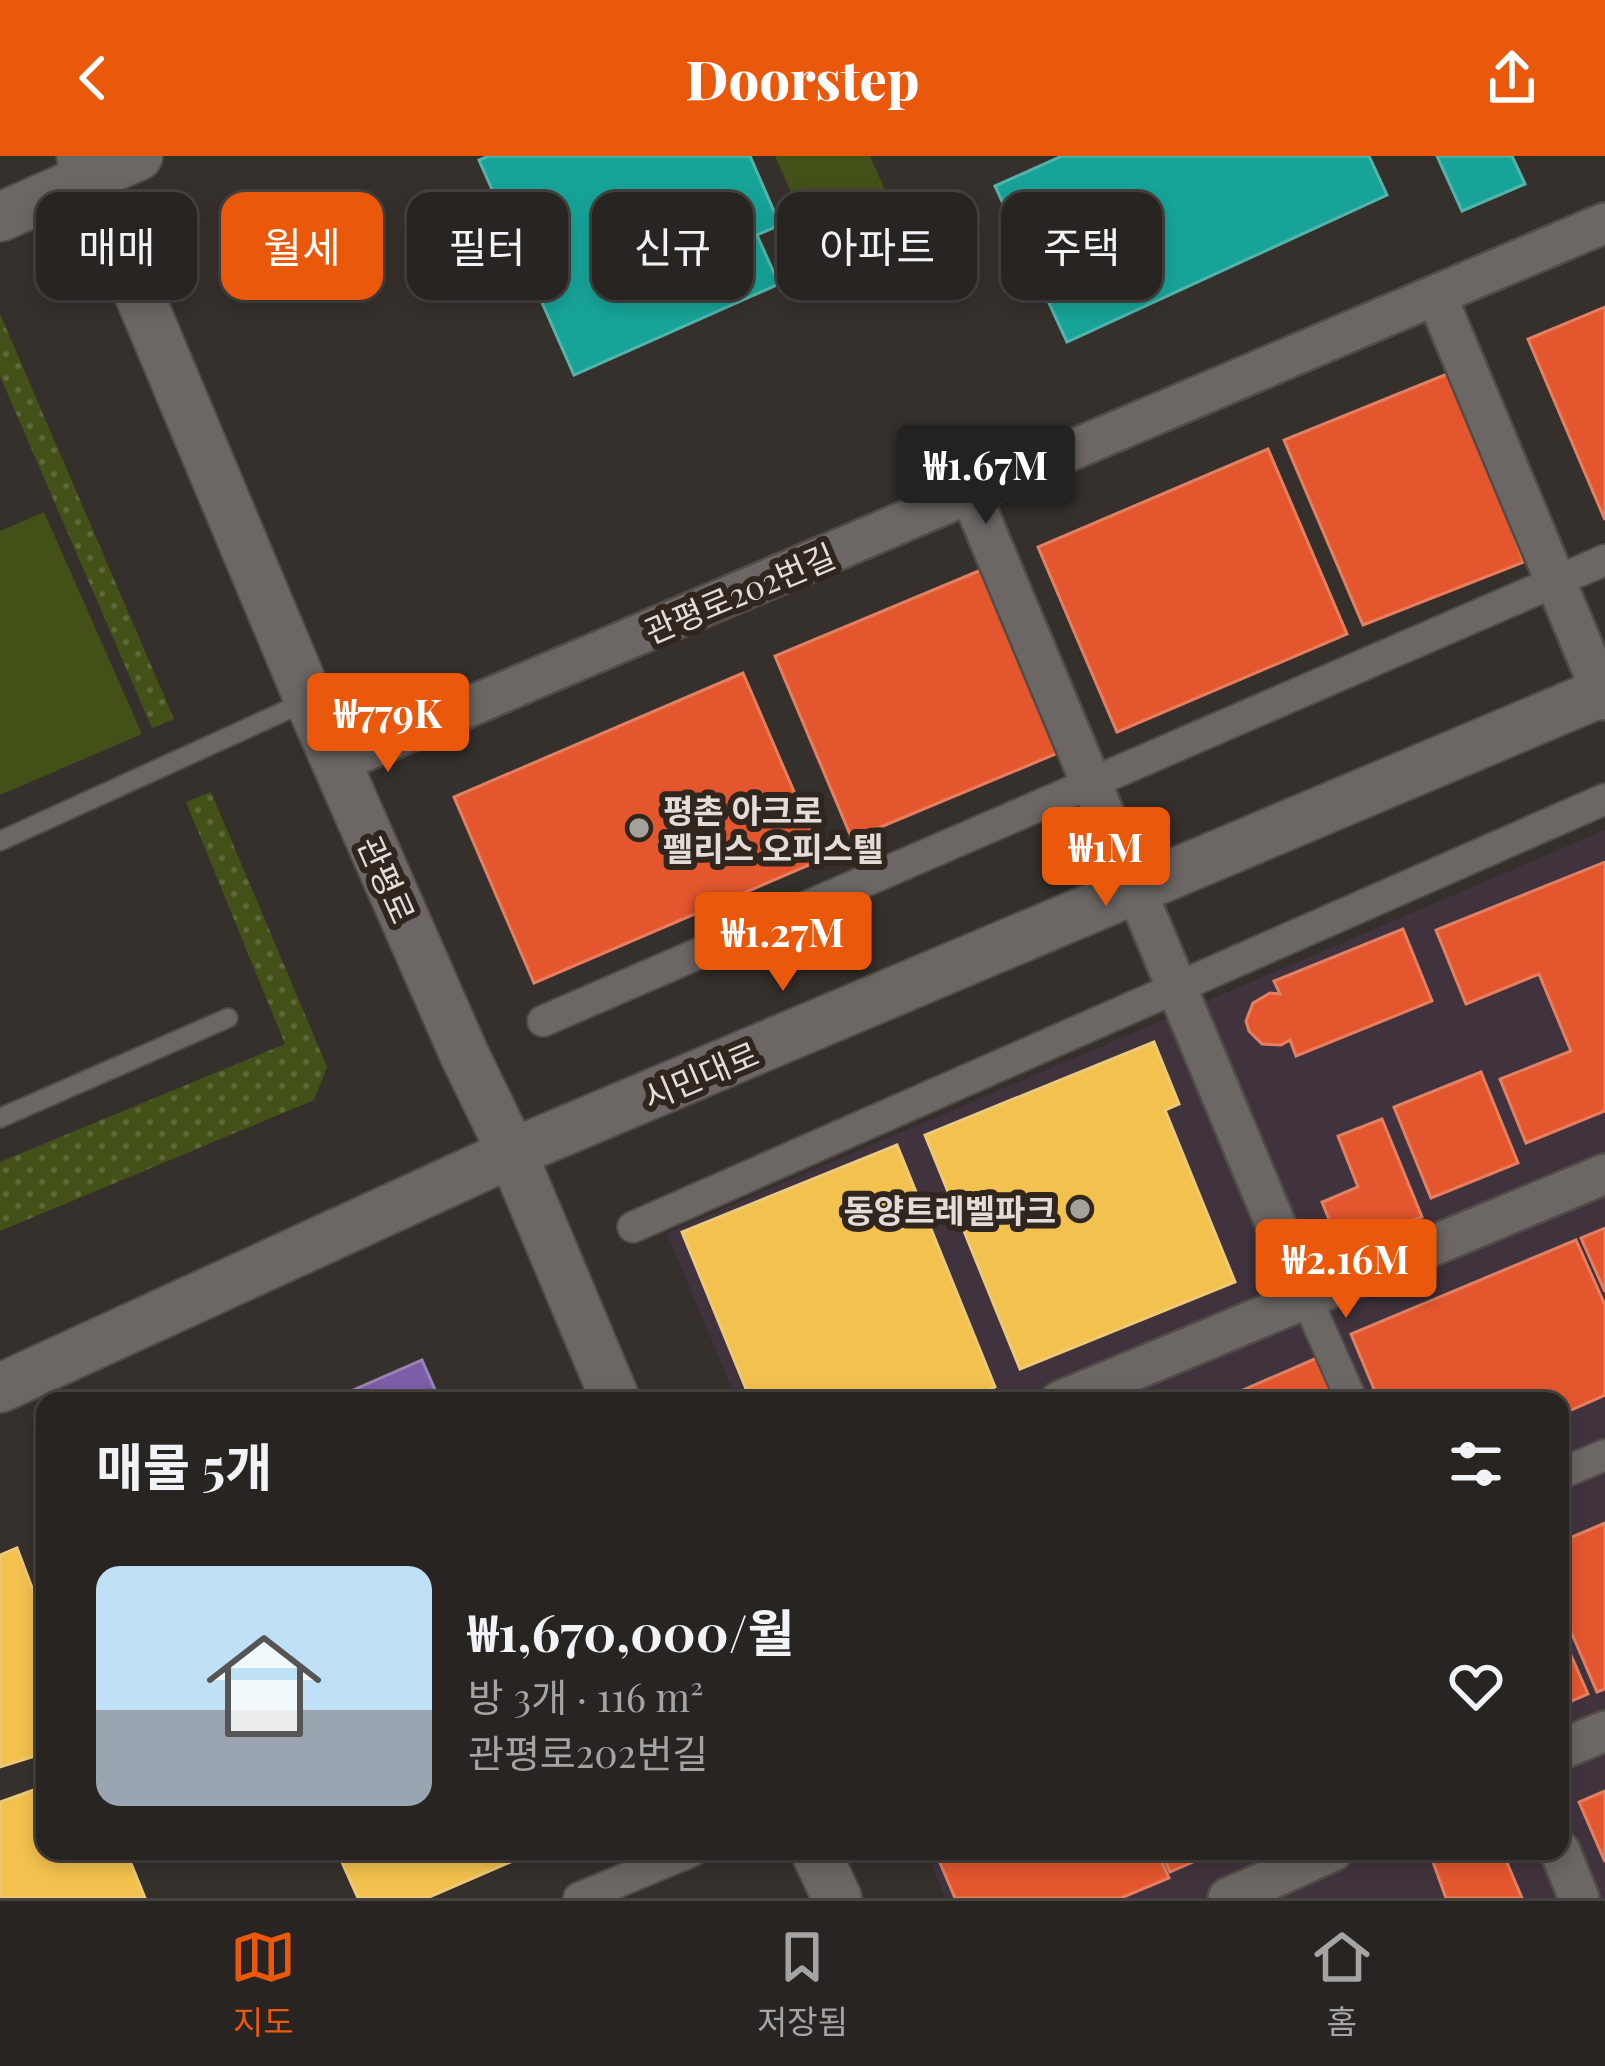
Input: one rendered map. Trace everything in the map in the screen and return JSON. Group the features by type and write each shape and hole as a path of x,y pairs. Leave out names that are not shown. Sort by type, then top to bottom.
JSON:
{"street":[{"path":"0,217 86,166 138,156"},
{"name":"관평로","path":"86,166 309,700 512,1153 612,1392"},
{"name":"관평로202번길","path":"337,763 1605,223"},
{"path":"1436,295 1604,694"},
{"path":"970,493 1348,1392"},
{"path":"543,1022 1605,560"},
{"name":"시민대로","path":"0,1388 512,1153 1604,694"},
{"path":"633,1227 1605,799"},
{"path":"1081,1392 1605,1174"},
{"path":"1569,1470 1605,1454"},
{"path":"1569,1746 1605,1731"},
{"path":"579,1898 670,1860"},
{"path":"819,1860 838,1898"},
{"path":"1228,1898 1313,1860"},
{"path":"1564,1860 1579,1898"}],"lane":[{"path":"0,841 309,700"},
{"path":"0,1118 228,1018"}],"shaded area":[{"path":"1605,830 1605,1898 945,1898 930,1860 1569,1860 1569,1392 733,1392 667,1233"}],"green space":[{"path":"775,156 870,156 886,192 791,192"},
{"path":"0,314 174,719 152,728 0,376"},
{"path":"44,512 142,734 0,795 0,531"},
{"path":"211,792 327,1067 314,1100 0,1231 0,1162 285,1044 186,802"}],"building: 주거":[{"name":"동양트레벨파크","path":"1154,1042 1179,1104 1165,1110 1235,1282 1020,1369 925,1135"},
{"path":"897,1145 995,1387 983,1392 747,1392 682,1232"},
{"path":"17,1548 36,1598 36,1756 0,1767 0,1555"},
{"path":"36,1789 36,1860 130,1860 145,1898 0,1898 0,1802"},
{"path":"341,1860 515,1860 427,1898 358,1898"}],"building: 상업":[{"path":"1605,307 1605,520 1528,339"},
{"path":"1452,372 1524,562 1363,625 1284,440"},
{"path":"1268,449 1347,634 1117,732 1038,547"},
{"path":"981,570 1058,753 852,839 775,656"},
{"name":"평촌 아크로 펠리스 오피스텔","path":"743,673 823,859 534,983 454,797"},
{"path":"1605,862 1605,1111 1526,1143 1500,1079 1571,1051 1539,974 1466,1004 1436,930"},
{"path":"1403,929 1432,1001 1296,1056 1290,1040 1281,1045 1262,1044 1249,1031 1246,1021 1253,1003 1270,993 1280,994 1274,981"},
{"path":"1481,1072 1518,1163 1431,1198 1394,1107"},
{"path":"1382,1119 1422,1217 1341,1249 1322,1202 1358,1187 1338,1136"},
{"path":"1605,1228 1605,1292 1581,1238"},
{"path":"1576,1240 1605,1305 1605,1395 1569,1411 1569,1392 1375,1392 1351,1334"},
{"path":"1319,1357 1334,1392 1244,1392"},
{"path":"1605,1523 1605,1689 1597,1692 1569,1627 1569,1538"},
{"path":"1569,1651 1588,1694 1569,1702"},
{"path":"1605,1791 1605,1862 1579,1802"},
{"path":"939,1860 1161,1860 1169,1878 1121,1898 955,1898"},
{"path":"1165,1860 1197,1860 1170,1872"},
{"path":"1432,1860 1506,1860 1522,1898 1446,1898"}],"building: 업무":[{"path":"422,1360 436,1392 349,1392"}],"building: 공공":[{"path":"489,156 750,156 777,218 777,226 757,235 777,285 753,296 753,192 592,192 592,300 743,300 574,375 541,300 568,300 568,192 493,192 479,160"},
{"path":"1062,156 1369,156 1387,195 1162,298 1162,192 1001,192 1001,199 995,186"},
{"path":"1437,156 1512,156 1525,184 1462,211"},
{"path":"1048,300 1158,300 1067,342"}],"place":[{"name":"평촌 아크로 펠리스 오피스텔","path":"639,828"},
{"name":"동양트레벨파크","path":"1080,1209"}]}
